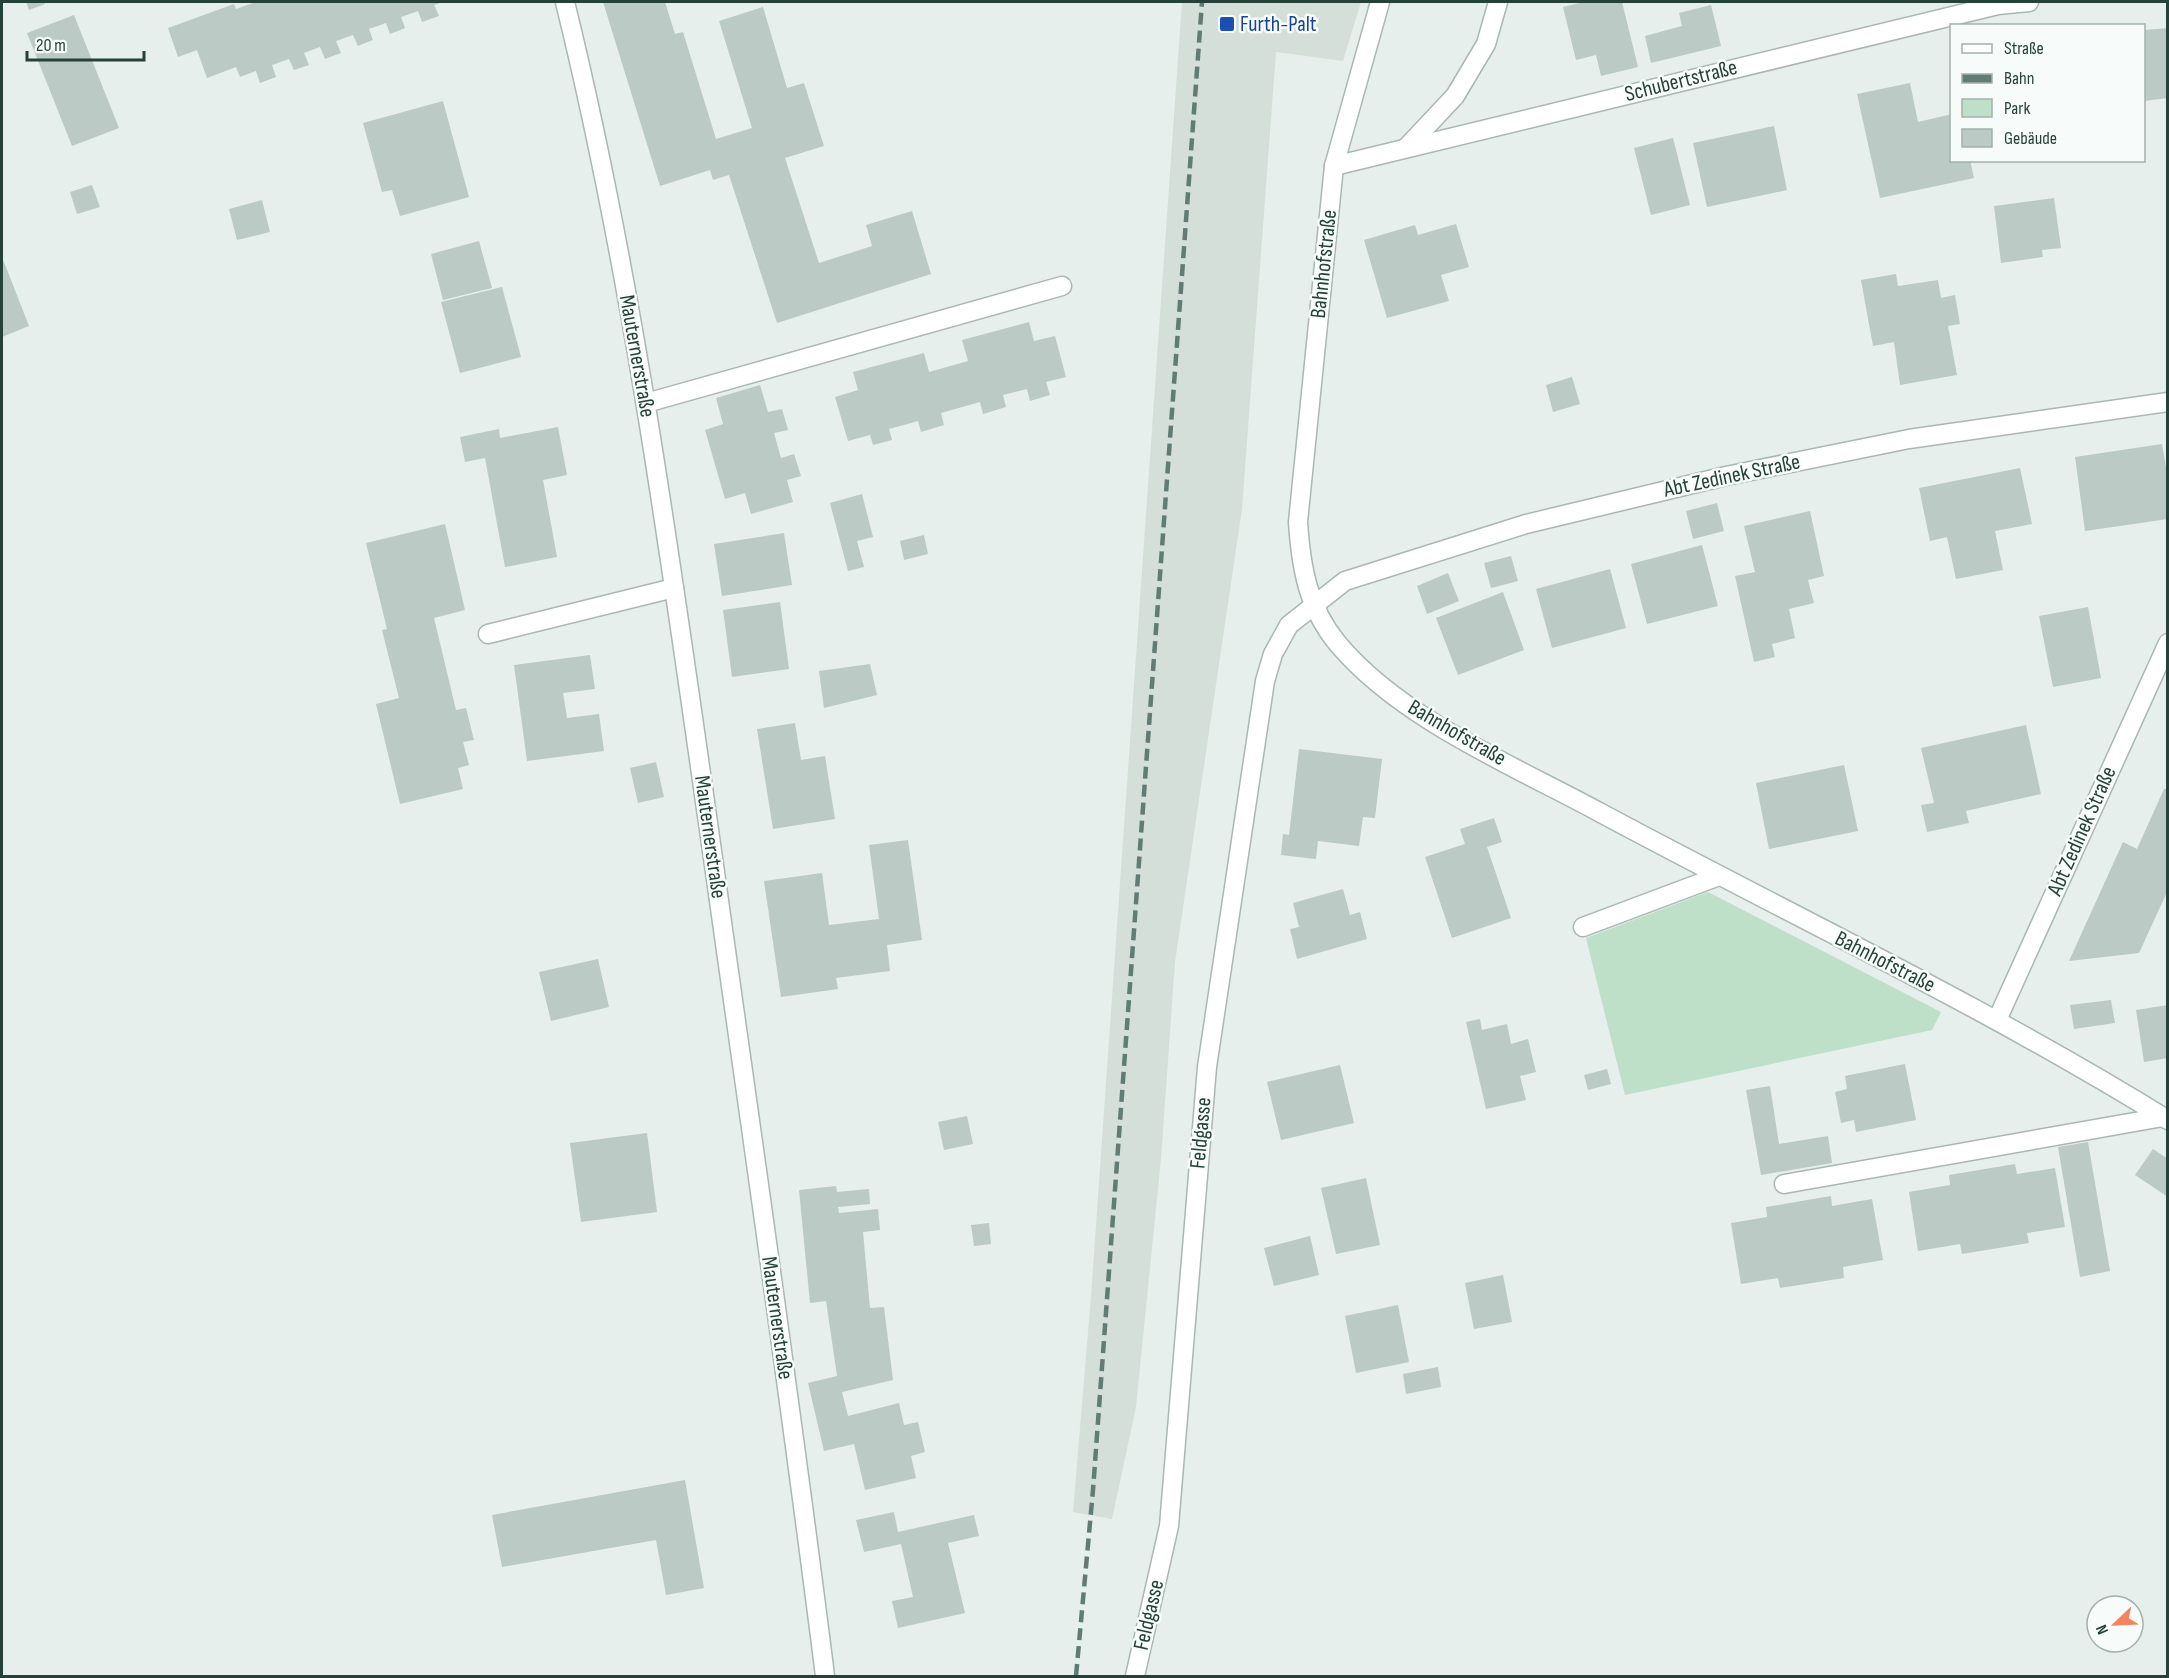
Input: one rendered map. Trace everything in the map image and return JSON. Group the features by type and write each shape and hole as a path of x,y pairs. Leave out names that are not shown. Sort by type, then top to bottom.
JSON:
{"street":[{"name":"Mauternerstraße","path":"565,2 589,100 646,402 809,1544 825,1677"},
{"name":"Bahnhofstraße","path":"1380,2 1335,166 1298,522 1301,568 1312,604 1337,644 1385,690 1446,730 1719,876 1997,1020 2165,1119"},
{"path":"1407,147 1455,96 1486,44 1498,2"},
{"name":"Schubertstraße","path":"1335,166 1987,8 2029,2"},
{"path":"646,402 1062,286"},
{"name":"Abt Zedinek Straße","path":"1312,604 1345,581 1515,528 1715,479 1909,439 2168,402"},
{"path":"488,634 674,588"},
{"name":"Feldgasse","path":"1136,1677 1169,1526 1207,1067 1265,681 1273,654 1289,625 1312,604"},
{"name":"Abt Zedinek Straße","path":"1997,1020 2168,643"},
{"path":"1584,927 1719,876"},
{"path":"1784,1184 2165,1119"}],"shaded area":[{"path":"1182,2 1361,2 1343,61 1276,52 1242,509 1175,962 1161,1159 1136,1407 1112,1519 1073,1512 1091,1296"}],"green space":[{"path":"1708,892 1941,1012 1932,1030 1625,1095 1586,938"}],"building":[{"path":"26,2 44,2 45,4 29,10"},
{"path":"256,2 443,2 434,5 439,16 422,22 418,11 401,17 405,28 390,34 386,23 369,29 373,40 358,46 353,35 336,41 341,53 325,59 320,47 304,53 309,65 294,70 289,59 272,65 276,77 260,83 256,71 240,77 236,67 207,78 197,50 178,57 168,28 234,4 236,9"},
{"path":"603,2 665,2 675,34 683,32 716,139 752,128 719,21 763,7 787,88 804,83 824,146 785,158 819,263 872,246 866,225 912,211 931,274 777,323 729,175 713,180 710,170 660,186"},
{"path":"1584,2 1622,2 1638,67 1601,76 1596,55 1576,60 1563,7"},
{"path":"1711,5 1721,46 1651,63 1645,36 1682,26 1679,13"},
{"path":"74,15 119,128 72,146 27,33"},
{"path":"2168,28 2168,98 2145,101 2145,30"},
{"path":"1910,83 1918,122 1950,114 1950,162 1970,162 1974,178 1880,198 1857,94"},
{"path":"443,101 469,197 400,216 392,190 382,192 363,123"},
{"path":"1774,126 1787,190 1707,207 1693,143"},
{"path":"1673,138 1690,205 1651,215 1634,148"},
{"path":"92,185 100,207 77,214 70,192"},
{"path":"2054,198 2061,248 2042,250 2043,257 2001,263 1994,206"},
{"path":"262,200 270,232 237,240 229,209"},
{"path":"1456,224 1469,267 1441,275 1449,301 1387,318 1364,240 1415,225 1418,235"},
{"path":"479,241 492,288 443,300 431,254"},
{"path":"2,257 29,326 2,337"},
{"path":"1896,274 1898,286 1938,280 1941,298 1955,295 1960,324 1948,326 1957,375 1900,385 1894,342 1873,346 1861,280"},
{"path":"502,287 521,357 460,373 441,302"},
{"path":"1029,322 1034,341 1055,336 1066,377 1046,382 1050,395 1030,401 1027,389 1003,395 1006,407 983,414 980,402 941,413 944,425 921,432 918,421 889,429 892,440 873,445 870,435 848,441 835,397 858,390 853,372 924,353 929,372 968,361 962,340"},
{"path":"1572,377 1580,404 1553,412 1546,385"},
{"path":"760,385 768,412 782,409 788,430 774,433 781,458 794,454 801,476 787,480 793,502 751,514 745,493 725,499 705,430 723,424 716,398"},
{"path":"558,427 567,475 543,480 557,557 505,567 485,458 465,462 460,437 499,429 500,438"},
{"path":"2162,444 2168,479 2168,519 2085,531 2075,457"},
{"path":"2020,468 2032,524 1995,531 2003,570 1956,579 1947,537 1930,541 1919,488"},
{"path":"862,494 873,537 857,541 864,567 848,571 830,503"},
{"path":"1717,503 1724,531 1693,539 1686,511"},
{"path":"1810,511 1824,576 1808,580 1814,603 1789,609 1795,638 1772,644 1775,657 1754,662 1735,576 1755,572 1744,526"},
{"path":"445,524 465,610 434,618 456,710 466,708 474,740 463,742 469,765 458,768 463,789 400,804 376,704 399,698 382,630 387,629 366,543"},
{"path":"784,533 792,585 722,596 714,544"},
{"path":"924,535 928,554 904,560 900,541"},
{"path":"1702,545 1718,606 1647,624 1631,564"},
{"path":"1511,556 1518,581 1491,588 1484,563"},
{"path":"1610,569 1626,628 1552,648 1536,589"},
{"path":"1448,573 1459,601 1427,614 1417,586"},
{"path":"1503,592 1524,650 1458,675 1436,618"},
{"path":"780,602 789,669 732,677 723,610"},
{"path":"2088,607 2101,678 2053,687 2039,616"},
{"path":"590,655 595,689 563,693 567,718 599,714 604,751 527,761 514,665"},
{"path":"870,664 877,695 824,708 819,671"},
{"path":"795,723 801,760 825,756 835,819 773,829 757,729"},
{"path":"2026,725 2041,794 1966,811 1969,823 1927,832 1921,805 1934,803 1921,748"},
{"path":"1299,749 1382,759 1375,818 1363,817 1359,846 1318,841 1316,859 1281,855 1283,834 1289,835"},
{"path":"656,762 664,797 638,803 630,768"},
{"path":"1844,765 1858,831 1769,849 1756,783"},
{"path":"2164,789 2168,789 2168,890 2139,953 2069,961 2123,842 2137,849"},
{"path":"1494,818 1502,842 1487,847 1511,918 1452,938 1425,857 1465,844 1460,829"},
{"path":"908,840 922,940 887,945 890,971 836,978 838,989 781,997 764,881 822,873 829,925 879,919 869,845"},
{"path":"1343,889 1350,915 1360,912 1367,939 1297,959 1290,929 1299,927 1293,903"},
{"path":"598,959 609,1007 551,1021 539,972"},
{"path":"2111,1000 2115,1023 2074,1029 2070,1005"},
{"path":"2168,1005 2168,1058 2144,1062 2136,1010"},
{"path":"1480,1019 1482,1030 1507,1024 1511,1044 1528,1039 1536,1072 1520,1076 1526,1100 1486,1109 1466,1022"},
{"path":"1905,1064 1916,1120 1856,1132 1854,1120 1841,1123 1835,1092 1847,1089 1845,1076"},
{"path":"1340,1065 1354,1123 1281,1140 1267,1082"},
{"path":"1607,1069 1611,1084 1588,1090 1584,1075"},
{"path":"1770,1086 1779,1144 1828,1136 1832,1163 1761,1175 1746,1090"},
{"path":"967,1116 973,1144 944,1150 938,1122"},
{"path":"647,1133 657,1212 581,1222 570,1143"},
{"path":"2088,1142 2110,1271 2080,1277 2058,1147"},
{"path":"2153,1149 2168,1159 2168,1197 2135,1175"},
{"path":"2015,1164 2017,1174 2055,1168 2065,1227 2027,1233 2029,1243 1962,1254 1960,1244 1918,1251 1909,1192 1950,1185 1949,1175"},
{"path":"1366,1178 1380,1245 1336,1254 1321,1188"},
{"path":"836,1186 837,1192 869,1189 870,1204 838,1207 839,1213 878,1209 880,1230 863,1232 870,1308 884,1307 893,1380 842,1392 848,1416 899,1403 904,1425 918,1422 925,1452 911,1456 916,1478 865,1490 854,1444 824,1451 808,1383 837,1376 826,1301 810,1303 799,1190"},
{"path":"1831,1196 1832,1206 1872,1199 1883,1260 1843,1267 1844,1278 1780,1288 1778,1278 1741,1284 1731,1223 1767,1217 1766,1207"},
{"path":"989,1223 991,1244 974,1246 971,1225"},
{"path":"1310,1236 1319,1275 1274,1286 1264,1248"},
{"path":"1503,1275 1512,1322 1474,1329 1465,1283"},
{"path":"1398,1305 1409,1362 1356,1373 1345,1316"},
{"path":"1438,1367 1441,1387 1406,1394 1403,1374"},
{"path":"685,1480 704,1588 666,1595 656,1540 502,1567 492,1515"},
{"path":"894,1512 898,1532 974,1515 979,1536 948,1543 965,1613 898,1628 892,1601 913,1597 901,1544 864,1552 856,1520"}],"railway":[{"path":"1076,1676 1093,1490 1202,2"}],"place":[{"name":"Furth-Palt","path":"1227,24"}]}
